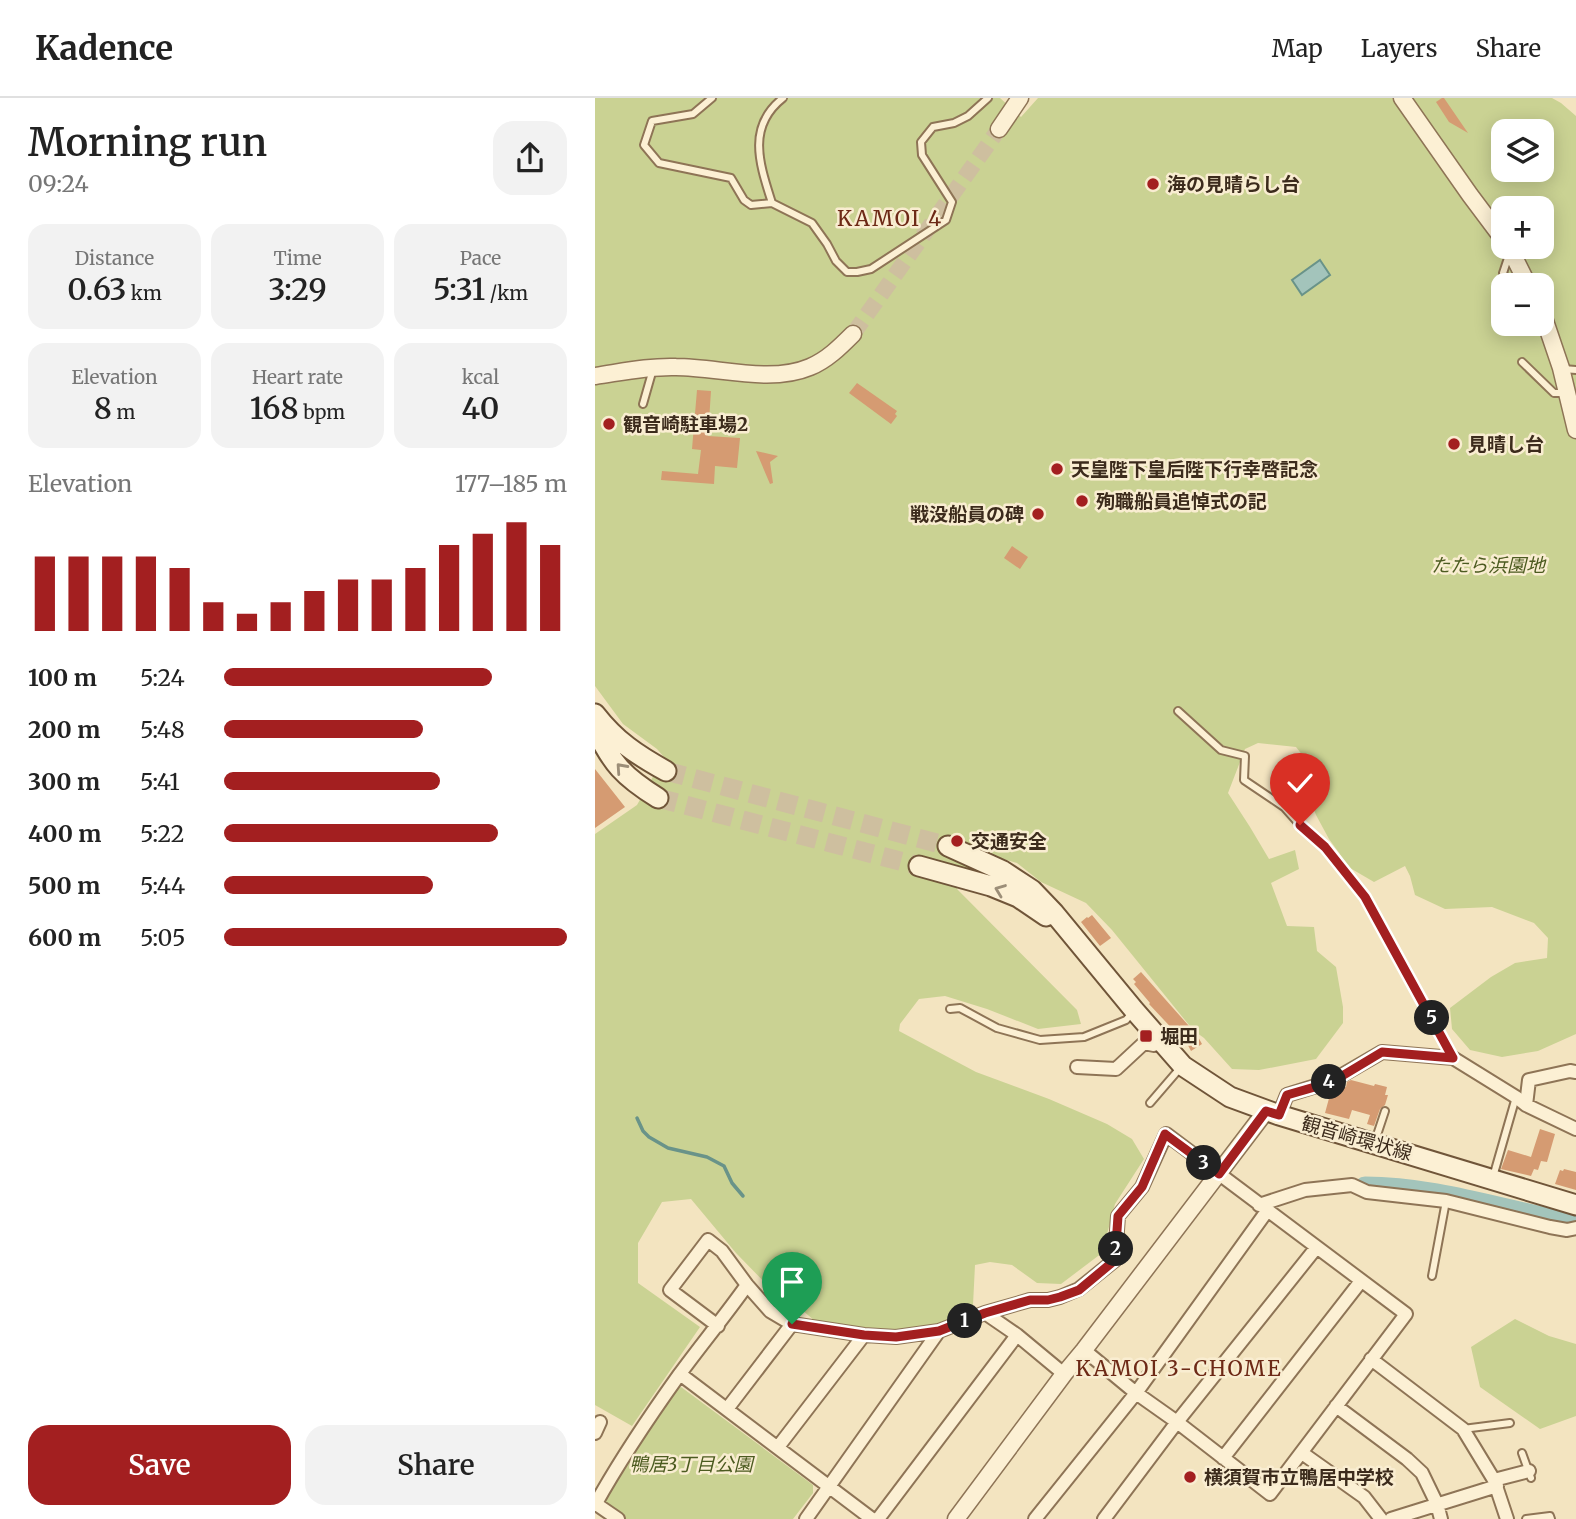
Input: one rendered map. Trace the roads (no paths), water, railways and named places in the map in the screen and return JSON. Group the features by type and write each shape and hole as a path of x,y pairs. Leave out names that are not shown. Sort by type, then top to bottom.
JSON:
{"main road":[{"path":"595,714 617,740 635,754 666,771"},
{"path":"595,728 607,753 620,768 635,784 658,798"},
{"name":"観音崎環状線","path":"948,846 1003,871 1032,890 1183,1066 1230,1097 1273,1113 1576,1205"},
{"name":"観音崎環状線","path":"919,866 991,886 1018,897 1077,940"}],"street":[{"path":"999,129 1020,98"},
{"path":"1402,98 1491,223"},
{"path":"595,376 654,367 786,374 813,366 834,352 853,334"},
{"path":"1553,336 1568,369 1567,393 1576,427"},
{"path":"1077,1067 1116,1069 1144,1043 1154,1045 1160,1040"},
{"path":"955,1519 1219,1174 1287,1095 1332,1082 1382,1052 1453,1058 1521,1101 1576,1129"},
{"path":"1521,1101 1529,1080 1576,1072"},
{"path":"718,1326 670,1290 708,1240 722,1251 770,1311 792,1324 864,1335 896,1337 939,1331 985,1313 1030,1300 1048,1300 1079,1290 1115,1260 1118,1216 1142,1187 1165,1134 1406,1314 1269,1494 1084,1350"},
{"path":"1035,1519 1136,1393 1263,1208 1305,1190 1352,1185 1367,1192 1446,1201 1550,1227 1567,1230 1576,1228"},
{"path":"1104,1519 1177,1422 1316,1248"},
{"path":"1223,1458 1361,1281"},
{"path":"618,1519 597,1498 641,1429 747,1285"},
{"path":"985,1313 1017,1335 1064,1374"},
{"path":"727,1409 792,1324"},
{"path":"806,1519 939,1331"},
{"path":"778,1447 864,1335"},
{"path":"878,1519 1017,1335"},
{"path":"1371,1359 1463,1429 1496,1483 1507,1519"},
{"path":"680,1374 872,1519"},
{"path":"1336,1406 1422,1473 1441,1519"},
{"path":"1302,1453 1364,1497 1381,1519"},
{"path":"1391,1519 1530,1474"}],"lane":[{"path":"712,98 692,114 652,121 644,145 659,163 731,178 744,200 751,205 772,204 812,223 835,261 847,272 871,269 946,220 952,202 922,155 921,142 933,127 954,123 968,116 988,98"},
{"path":"772,204 758,147 768,112 783,98"},
{"path":"1523,362 1554,393 1567,393"},
{"path":"643,404 654,367"},
{"path":"1178,711 1221,750 1245,756 1244,780 1284,807 1343,867 1365,897 1453,1058"},
{"path":"950,1009 960,1008 997,1028 1040,1040 1084,1037 1126,1020 1134,1010"},
{"path":"1150,1103 1183,1066"},
{"path":"1492,1179 1521,1101"},
{"path":"1375,1143 1385,1111"},
{"path":"1431,1276 1446,1201"},
{"path":"1463,1429 1510,1423"},
{"path":"1523,1453 1530,1474"},
{"path":"1527,1519 1550,1516 1551,1519"}],"water":[{"path":"1320,260 1330,275 1302,295 1292,280"}],"waterway":[{"path":"637,1118 649,1137 668,1148 707,1157 724,1166 732,1183 743,1196"},
{"path":"1365,1187 1413,1190 1555,1220 1576,1219"}],"tunnel":[{"path":"853,334 999,129"},
{"path":"666,771 948,846"},
{"path":"658,798 919,866"}],"place":[{"name":"海の見晴らし台","path":"1153,184"},
{"name":"観音崎駐車場2","path":"609,424"},
{"name":"見晴し台","path":"1454,444"},
{"name":"天皇陛下皇后陛下行幸啓記念","path":"1057,469"},
{"name":"殉職船員追悼式の記","path":"1082,501"},
{"name":"戦没船員の碑","path":"1038,514"},
{"name":"交通安全","path":"957,841"},
{"name":"堀田","path":"1146,1036"},
{"name":"横須賀市立鴨居中学校","path":"1190,1477"}],"district":[{"name":"KAMOI 4","path":"890,218"},
{"name":"KAMOI 3-CHOME","path":"1179,1368"}],"park label":[{"name":"たたら浜園地","path":"1488,565"},
{"name":"鴨居3丁目公園","path":"691,1464"}]}
